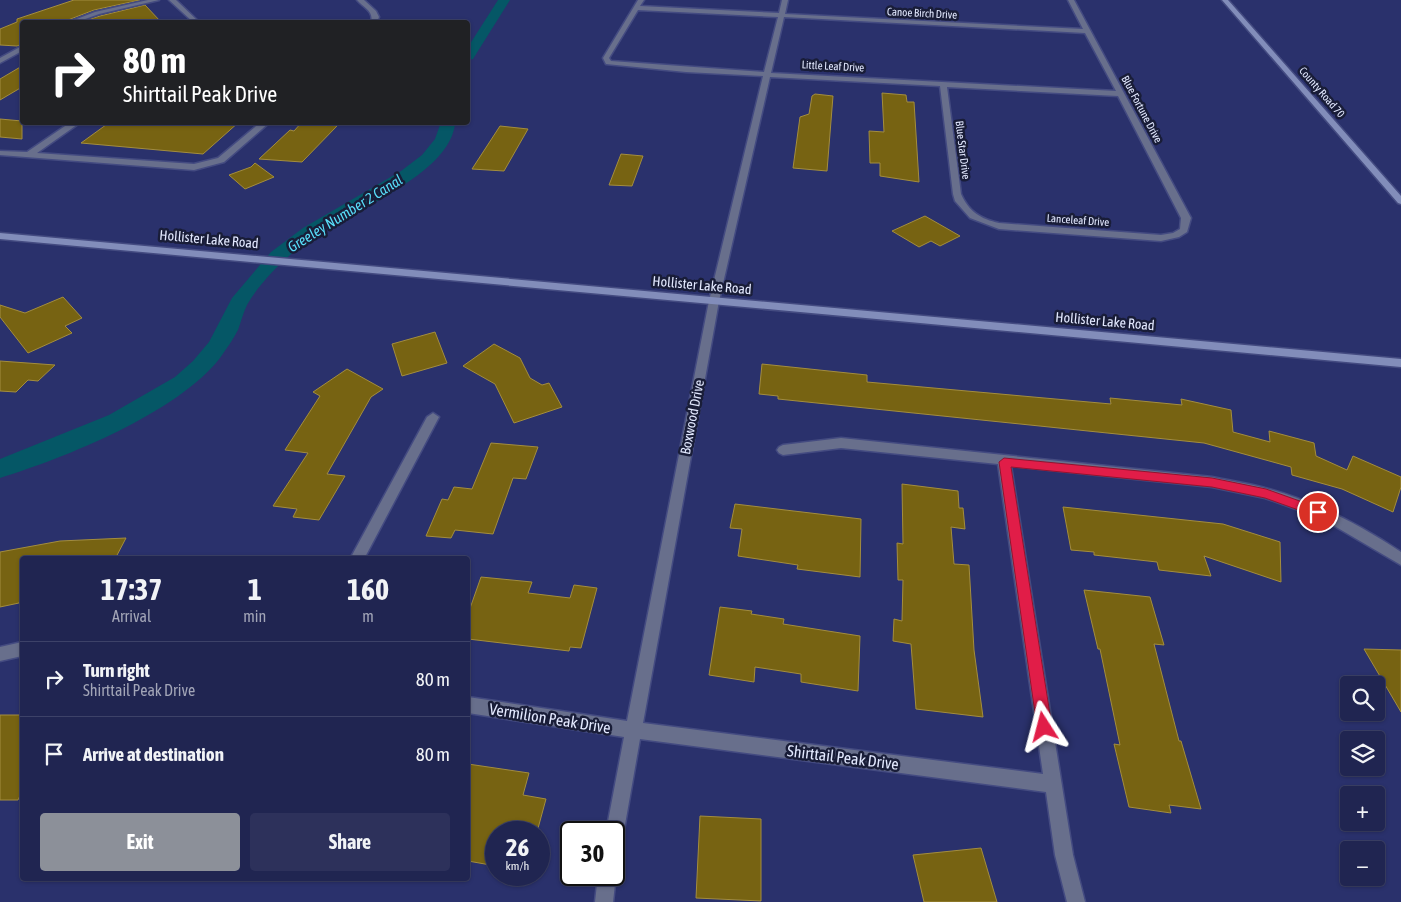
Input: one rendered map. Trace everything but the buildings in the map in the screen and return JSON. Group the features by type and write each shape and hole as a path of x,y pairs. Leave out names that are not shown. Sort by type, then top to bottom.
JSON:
{"street":[{"path":"78,20 156,0"},
{"path":"172,0 194,20"},
{"path":"360,0 374,12 375,20"},
{"path":"636,8 641,0"},
{"name":"Boxwood Drive","path":"617,821 714,301 785,0"},
{"name":"Blue Fortune Drive","path":"1071,0 1186,218 1184,230"},
{"name":"County Road 70","path":"1225,0 1401,200"},
{"name":"Canoe Birch Drive","path":"636,8 1087,31"},
{"name":"Little Leaf Drive","path":"636,8 606,58 608,63 1121,94"},
{"path":"0,61 20,49"},
{"name":"Blue Star Drive","path":"943,84 957,194 961,205 971,215"},
{"path":"30,155 74,125"},
{"path":"0,153 185,167 208,165 230,154 263,125"},
{"name":"Lanceleaf Drive","path":"971,215 983,222 999,226 1162,238 1176,236 1184,230"},
{"name":"Hollister Lake Road","path":"0,236 1401,363"},
{"path":"359,556 433,417"},
{"path":"783,450 841,444 1212,482 1266,494 1318,512 1354,530 1401,559"},
{"path":"1004,462 1064,855 1076,902"},
{"path":"0,654 20,649"},
{"name":"Vermilion Peak Drive","path":"470,705 633,730"},
{"name":"Shirttail Peak Drive","path":"633,730 1053,784"},
{"path":"604,902 606,886"}],"waterway":[{"name":"Greeley Number 2 Canal","path":"470,53 504,0"},
{"name":"Greeley Number 2 Canal","path":"0,469 95,432 140,409 183,382 207,360 227,330 239,302 278,256 309,232 406,175 427,158 442,141 448,125"}],"route":[{"path":"1044,727 1004,462 1212,482 1266,494 1318,512"}]}
